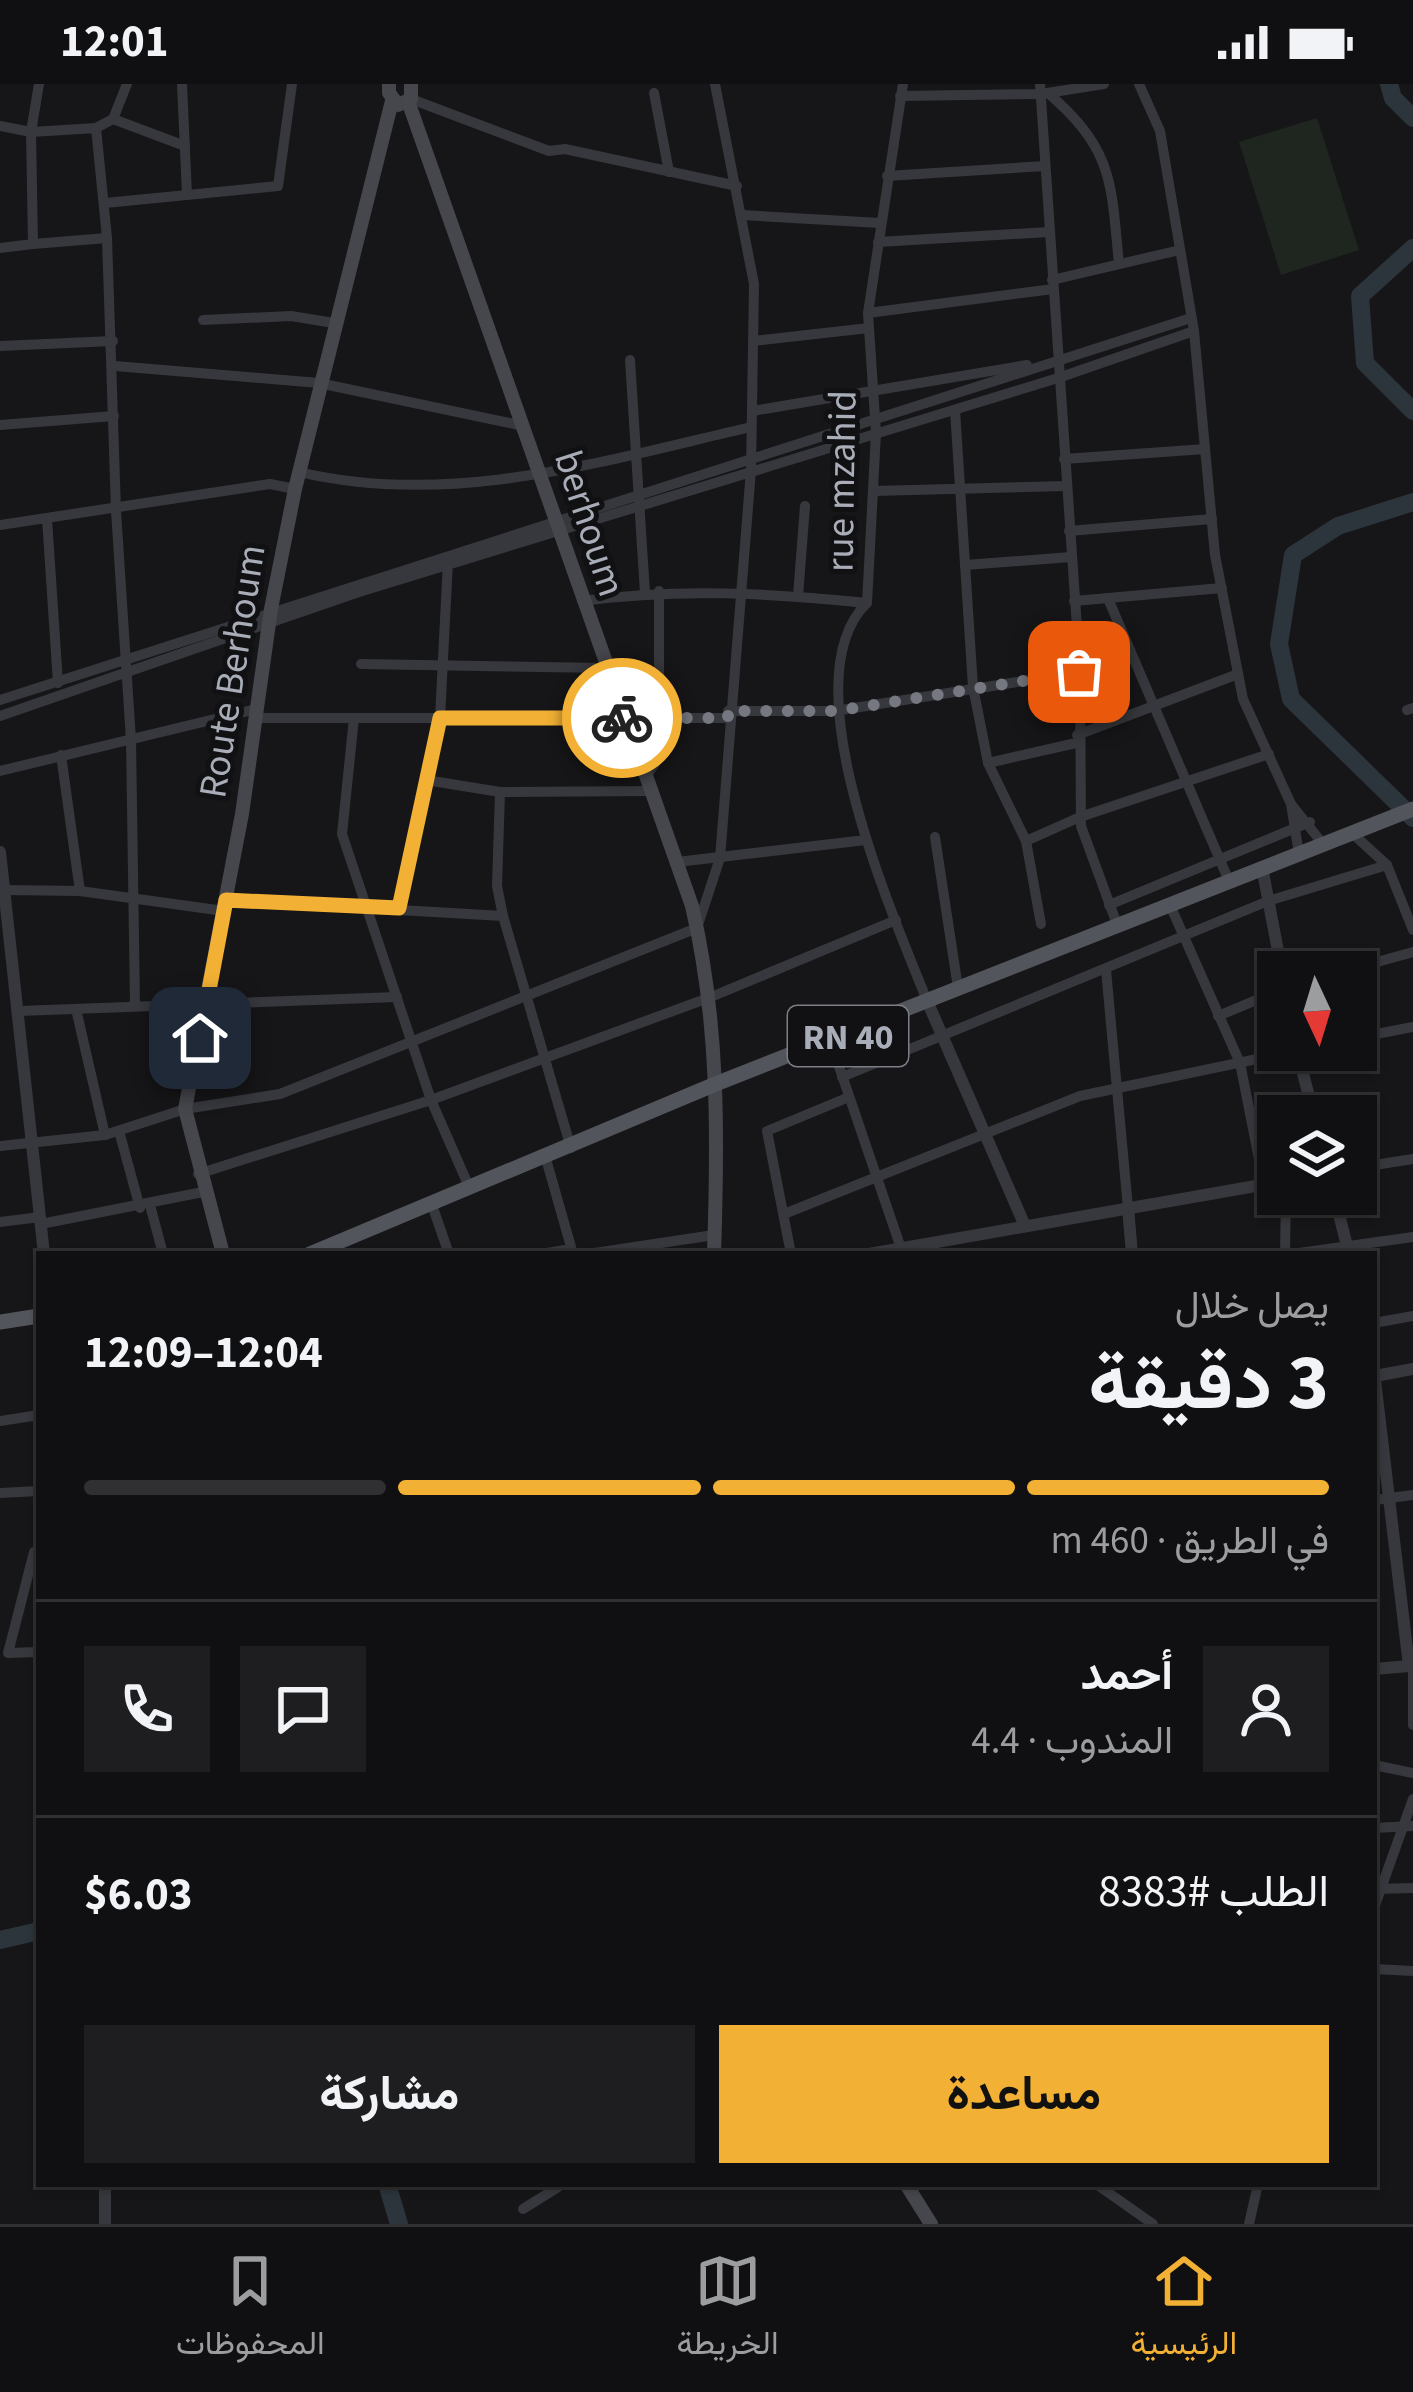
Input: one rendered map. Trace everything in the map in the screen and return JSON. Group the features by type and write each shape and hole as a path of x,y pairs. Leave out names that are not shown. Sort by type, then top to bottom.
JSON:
{"main road":[{"name":"Route Berhoum","path":"222,1251 198,1174 185,1109 225,906 271,609 295,489 334,323 398,91"},
{"name":"berhoum","path":"398,91 543,477 697,928 711,998 718,1083 714,1251"},
{"name":"RN 40","path":"332,1250 718,1083 1413,808"},
{"path":"0,1322 36,1316"},
{"path":"909,2187 931,2224"}],"street":[{"path":"33,244 32,132 40,84"},
{"path":"0,126 32,132 96,128 113,119 127,84"},
{"path":"182,84 187,195"},
{"path":"105,203 278,186 292,84"},
{"path":"0,1147 105,1135 185,1109 280,1094 697,928 720,858 752,427 754,284 715,84"},
{"path":"902,90 1043,90 1104,84"},
{"path":"1139,84 1160,131 1194,332 1212,519 1243,699 1291,804 1299,854"},
{"name":"rue mzahid","path":"902,90 868,313 875,428 867,603 848,621 836,711 866,840 928,1003"},
{"path":"1043,90 1079,672 1080,817 1118,927"},
{"path":"1043,90 1081,122 1109,169 1119,264"},
{"path":"398,91 549,151 565,149 737,186"},
{"path":"655,93 670,172"},
{"path":"113,119 184,146"},
{"path":"96,128 115,366 116,511 131,740 135,1006"},
{"path":"887,176 1045,166"},
{"path":"742,215 880,223"},
{"path":"878,242 1049,232"},
{"path":"0,248 107,238"},
{"path":"868,313 1052,285 1180,250"},
{"path":"203,320 292,316 334,323"},
{"path":"875,428 1057,359 1191,318"},
{"path":"753,340 869,328"},
{"path":"0,716 271,609 448,561 751,464 955,410 1194,332"},
{"path":"0,346 112,341"},
{"path":"752,411 1057,359"},
{"path":"630,360 639,500 652,592 658,718 659,758 647,775"},
{"path":"115,366 319,383 524,426"},
{"path":"955,410 973,687 988,763 1026,841 1041,924"},
{"path":"0,425 114,416"},
{"path":"299,472 356,486 543,477 752,427"},
{"path":"1064,459 1205,449"},
{"path":"0,525 116,511 269,484 295,489"},
{"path":"874,491 1066,486"},
{"path":"798,596 805,506"},
{"path":"47,519 58,683"},
{"path":"1069,531 1212,519"},
{"path":"965,566 1071,556"},
{"path":"0,700 128,669 268,627 448,561"},
{"path":"399,908 440,718 448,561"},
{"path":"1074,601 1222,588"},
{"path":"582,601 652,592 740,590 867,603"},
{"path":"1109,601 1229,881"},
{"path":"362,664 606,668"},
{"path":"0,771 255,713 354,718 658,718 836,711 1079,672"},
{"path":"988,763 1077,739 1238,674"},
{"path":"354,718 343,834 363,907 431,1100 470,1190"},
{"path":"61,754 80,891"},
{"path":"1026,841 1080,817 1269,754"},
{"path":"426,781 500,792 652,791"},
{"path":"500,792 497,886 542,1060 571,1148"},
{"path":"1291,804 1323,844"},
{"path":"1109,905 1310,822"},
{"path":"1353,834 1387,865 1413,930"},
{"path":"935,837 958,988"},
{"path":"677,862 866,840"},
{"path":"0,852 44,1251"},
{"path":"842,1077 944,1039 1268,901 1387,865"},
{"path":"1262,867 1278,951"},
{"path":"4,890 80,891 225,906 399,908 503,916"},
{"path":"1170,905 1240,1063 1257,1129"},
{"path":"198,1174 542,1060 711,998 896,920"},
{"path":"1377,962 1413,952"},
{"path":"1106,970 1132,1251"},
{"path":"0,993 16,992"},
{"path":"19,1012 397,997"},
{"path":"1218,1016 1257,1000"},
{"path":"928,1003 1025,1226"},
{"path":"76,1009 105,1135"},
{"path":"1377,1034 1413,1027"},
{"path":"831,1042 902,1251 956,1246 1025,1226 1257,1185"},
{"path":"784,1214 1080,1096 1257,1059"},
{"path":"790,1251 767,1131 849,1097"},
{"path":"119,1131 162,1251"},
{"path":"546,1159 572,1251"},
{"path":"1377,1165 1413,1159"},
{"path":"0,1222 145,1207 203,1192"},
{"path":"432,1205 448,1251"},
{"path":"1287,1215 1288,1251"},
{"path":"1339,1215 1347,1250 1413,1237"},
{"path":"607,1251 715,1234"},
{"path":"1377,1322 1413,1316"},
{"path":"1377,1375 1413,1369"},
{"path":"0,1421 36,1415"},
{"path":"1377,1438 1380,1500 1406,1588 1413,1725"},
{"path":"0,1493 36,1491"},
{"path":"1380,1500 1413,1495"},
{"path":"34,1552 8,1653 36,1652"},
{"path":"1377,1669 1411,1666"},
{"path":"1377,1766 1413,1773"},
{"path":"1413,1799 1408,1826 1377,1888 1413,1888"},
{"path":"1377,1828 1408,1826"},
{"path":"1377,1969 1413,1971"},
{"path":"105,2187 105,2224"},
{"path":"523,2209 558,2187"},
{"path":"1100,2187 1154,2224"},
{"path":"1249,2224 1257,2187"}],"shaded area":[{"path":"1317,118 1359,250 1281,275 1239,142"}],"waterway":[{"path":"1389,84 1393,98 1413,118"},
{"path":"1413,248 1360,296 1365,363 1413,411"},
{"path":"1413,502 1338,526 1293,555 1279,644 1291,699 1413,818"},
{"path":"0,1940 36,1932"},
{"path":"388,2187 399,2224"}],"way so far":[{"path":"622,718 728,718 728,711 805,715 1079,672"}],"route":[{"path":"200,1038 226,900 399,908 440,718 622,718"}]}
